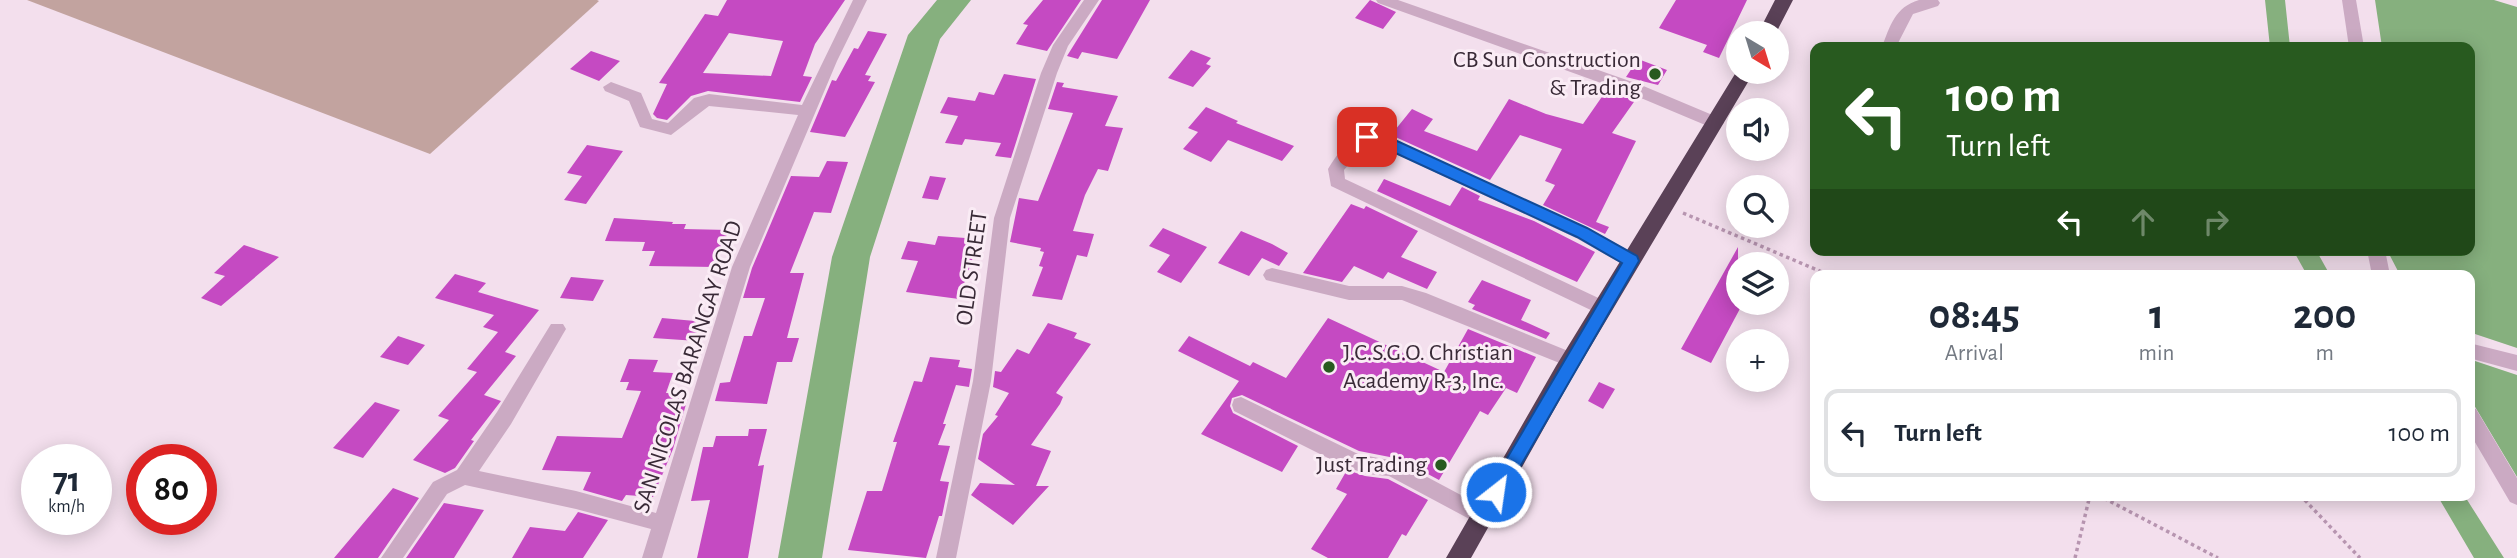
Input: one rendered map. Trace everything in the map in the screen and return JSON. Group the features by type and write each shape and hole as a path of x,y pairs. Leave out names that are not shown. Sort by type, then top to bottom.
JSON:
{"highway":[{"path":"1773,21 1784,0"},
{"path":"1458,558 1572,360 1738,84"}],"street":[{"name":"SAN NICOLAS BARANGAY ROAD","path":"653,558 741,267 808,111 860,0"},
{"name":"OLD STREET","path":"946,558 982,381 1002,218 1049,73 1062,45 1092,0"},
{"path":"1383,0 1635,89 1716,123"},
{"path":"2348,0 2356,42"},
{"path":"1891,42 1907,8 1915,3 1933,3"},
{"path":"611,87 635,97 646,123 671,129 700,102 709,100 721,99 808,111"},
{"path":"1603,308 1337,182 1336,169 1357,142 1367,137 1379,139 1582,233 1632,261"},
{"path":"1272,275 1349,293 1402,293 1426,300 1572,360"},
{"path":"391,558 440,488 464,476 504,418 557,329"},
{"path":"2475,352 2517,363"},
{"path":"1241,405 1351,460 1366,466 1392,468 1482,516"},
{"path":"2475,425 2517,496"},
{"path":"464,476 576,500 664,524"}],"path":[{"path":"1701,221 1817,270"},
{"path":"2074,558 2089,501"},
{"path":"2109,501 2218,558"},
{"path":"2306,501 2360,558"}],"shaded area":[{"path":"27,0 597,0 599,1 430,154"},
{"path":"2375,0 2494,0 2517,7 2517,348 2475,334 2475,270 2397,270 2390,256 2475,256 2475,42 2381,42"},
{"path":"2475,361 2517,375 2517,477 2475,407"}],"building":[{"path":"727,0 845,0 815,44 803,76 812,77 800,102 708,91 691,96 667,120 657,118 653,114 667,84 659,83 705,14 718,16","holes":["729,33 783,41 771,76 703,73"]},
{"path":"1043,0 1081,0 1047,51 1016,44 1028,25 1023,24"},
{"path":"1102,0 1150,0 1117,59 1082,52 1078,59 1067,56"},
{"path":"1370,0 1396,12 1383,29 1355,18"},
{"path":"1676,0 1747,0 1737,21 1726,21 1726,44 1719,58 1703,52 1707,45 1659,28"},
{"path":"868,31 887,34 865,75 871,76 868,81 875,82 845,137 810,132 832,80 836,81 854,48 858,49"},
{"path":"1191,50 1211,58 1206,64 1211,66 1193,87 1168,78"},
{"path":"591,51 620,61 599,81 570,69"},
{"path":"1638,59 1667,70 1658,85 1626,77"},
{"path":"1004,74 1036,79 1011,158 995,156 1001,143 965,139 962,145 945,143 958,116 940,113 948,97 975,101 979,92 994,95"},
{"path":"1057,82 1064,83 1062,87 1118,96 1105,126 1123,128 1108,171 1098,169 1085,195 1073,231 1094,234 1087,257 1077,255 1062,300 1032,296 1043,267 1039,266 1044,252 1040,251 1041,248 1010,242 1019,198 1038,201 1073,113 1048,109"},
{"path":"1608,88 1636,99 1612,133 1636,141 1596,222 1609,227 1605,234 1543,205 1555,185 1545,181 1562,149 1520,135 1490,180 1391,135 1412,109 1433,119 1424,131 1477,151 1509,99 1546,114 1583,124"},
{"path":"1206,107 1238,121 1236,123 1294,146 1282,161 1228,140 1211,162 1183,149 1198,132 1188,128"},
{"path":"587,145 623,151 586,204 564,200 582,176 567,173"},
{"path":"827,161 848,162 831,213 814,212 790,273 804,273 787,338 799,338 792,362 777,362 767,404 715,401 720,383 730,382 744,336 752,336 765,298 743,298 752,268 791,176 819,177"},
{"path":"930,176 946,178 938,200 922,198"},
{"path":"1384,179 1450,206 1462,187 1480,196 1478,200 1534,221 1595,252 1577,282 1377,191"},
{"path":"1351,204 1364,209 1366,206 1418,231 1401,257 1437,272 1427,289 1388,272 1383,279 1354,266 1342,282 1303,273"},
{"path":"614,218 686,224 684,229 729,230 715,267 649,266 655,251 642,251 645,242 605,241"},
{"path":"1163,228 1207,247 1181,283 1157,272 1170,255 1149,246"},
{"path":"1241,231 1288,253 1279,266 1262,258 1249,276 1218,263"},
{"path":"938,236 979,239 959,299 906,292 918,261 901,259 908,241 935,245"},
{"path":"244,245 279,257 221,306 201,298 225,276 214,273"},
{"path":"1726,268 1726,315 1737,315 1729,329 1726,329 1726,335 1711,363 1681,349"},
{"path":"455,274 486,283 478,292 539,310 505,352 516,356 484,395 501,401 471,440 474,441 455,468 445,473 413,460 449,420 438,416 477,372 467,369 498,332 483,327 494,315 435,298"},
{"path":"571,277 604,280 593,301 560,298"},
{"path":"1482,280 1531,300 1521,320 1550,333 1546,339 1472,309 1475,305 1468,302"},
{"path":"662,318 706,322 697,341 653,338"},
{"path":"1328,318 1444,372 1468,329 1536,357 1517,393 1506,388 1488,415 1480,411 1439,480 1400,459 1359,451 1242,395 1232,398 1230,406 1233,413 1298,446 1282,472 1201,434 1239,381 1178,351 1189,336 1250,366 1253,362 1286,378"},
{"path":"1048,323 1077,333 1074,338 1091,344 1056,393 1063,397 1060,404 1031,445 1051,451 1036,486 1049,486 1013,525 971,495 980,483 1015,485 978,459 983,434 998,416 995,415 1009,393 993,387 995,371 1001,372 1017,349 1029,354"},
{"path":"398,336 425,345 408,365 380,357"},
{"path":"930,357 960,360 958,367 972,369 969,387 956,385 943,424 946,424 938,445 950,446 940,481 949,482 942,516 939,516 926,558 848,550 867,491 882,491 897,442 893,442 914,381 922,382"},
{"path":"629,359 658,360 653,372 673,373 666,393 689,394 673,449 653,497 626,495 622,501 583,490 591,472 542,470 557,436 622,438 641,391 626,390 629,382 620,382"},
{"path":"1599,382 1615,389 1603,409 1588,401"},
{"path":"375,402 400,410 363,458 333,448"},
{"path":"749,429 767,429 758,466 764,465 748,558 697,558 710,500 691,501 703,447 713,447 716,436 748,436"},
{"path":"1347,470 1388,479 1428,500 1406,536 1402,534 1388,558 1328,558 1311,549 1347,494 1336,489"},
{"path":"393,488 419,498 378,558 334,558"},
{"path":"444,503 484,510 454,558 406,558"},
{"path":"578,512 608,520 583,558 512,558 530,527 565,531"}],"waterway":[{"path":"800,558 851,257 925,35 955,0"},
{"path":"2275,0 2279,42"},
{"path":"2308,256 2316,270"},
{"path":"2454,501 2480,546 2491,558"}],"place":[{"name":"CB Sun Construction & Trading","path":"1655,74"},
{"name":"J.C.S.G.O. Christian Academy R-3, Inc.","path":"1329,367"},
{"name":"Just Trading","path":"1441,465"}],"route":[{"path":"1367,137 1379,139 1582,233 1632,261 1496,492"}]}
